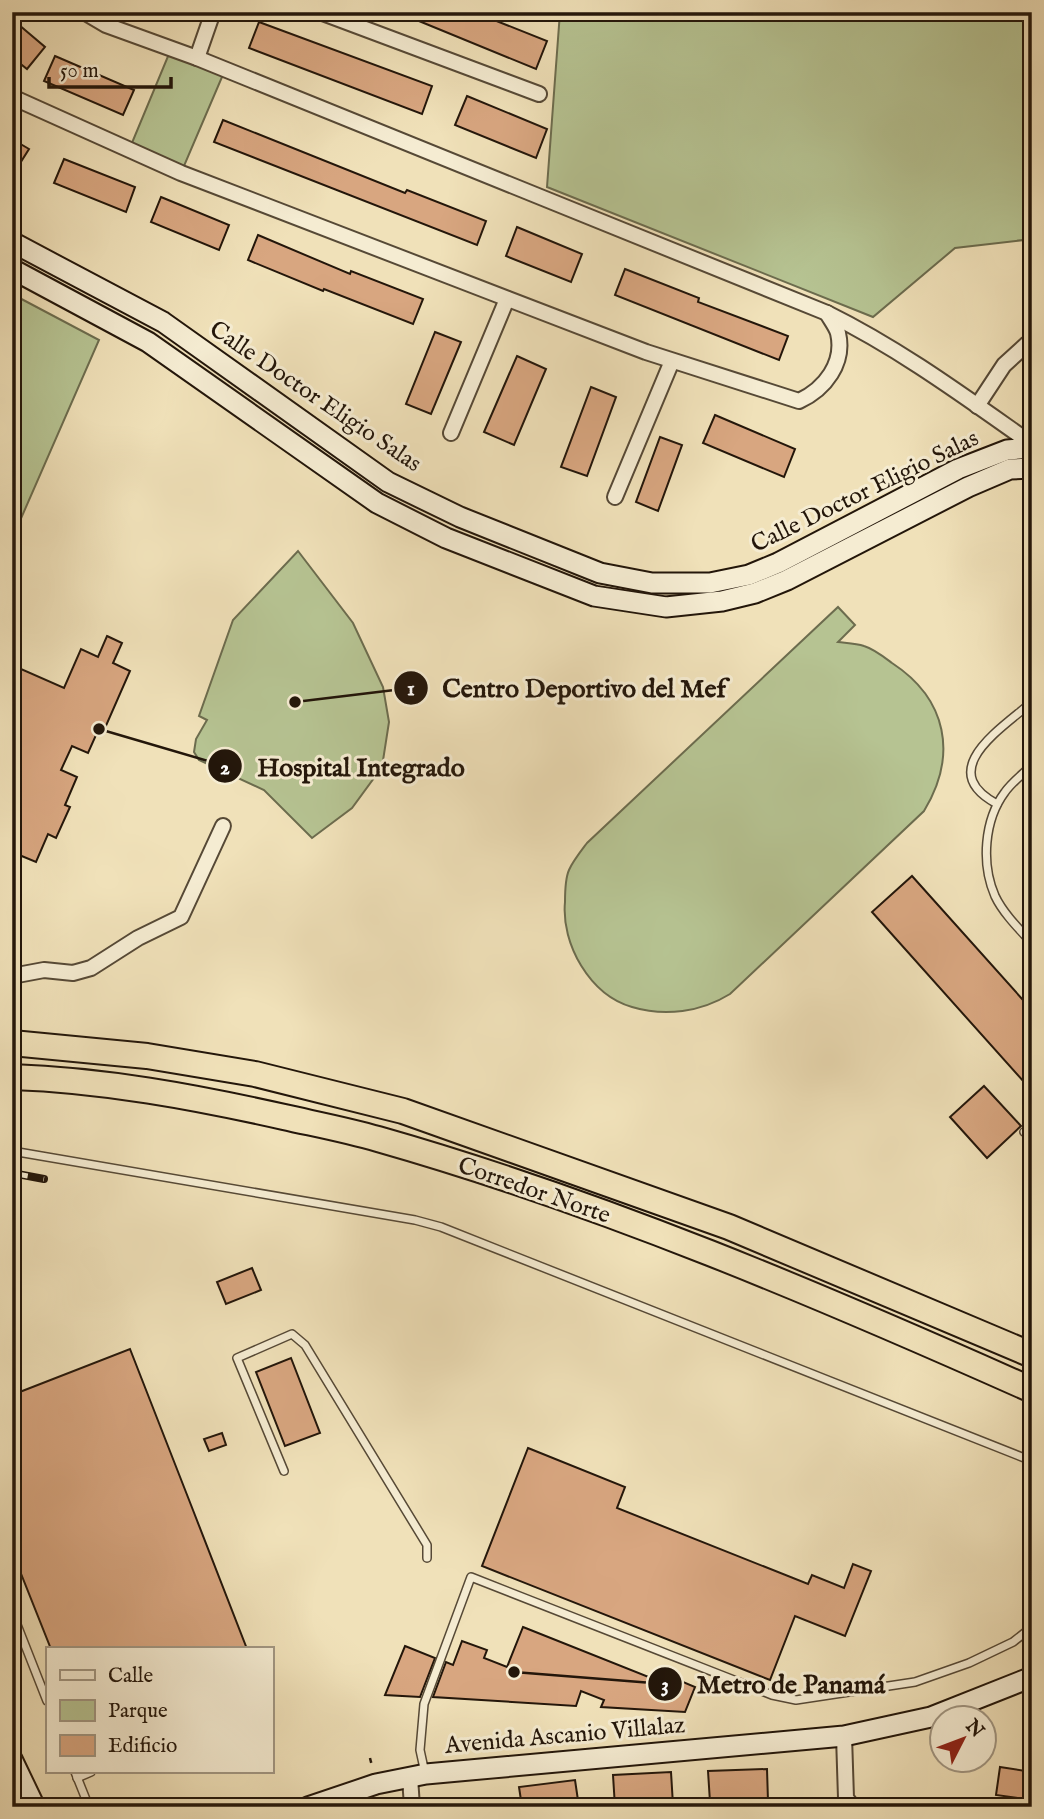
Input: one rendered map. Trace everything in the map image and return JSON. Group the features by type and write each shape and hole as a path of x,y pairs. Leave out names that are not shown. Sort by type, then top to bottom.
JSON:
{"highway":[{"name":"Corredor Norte","path":"16,1042 147,1056 255,1074 404,1111 729,1227 1032,1355"},
{"name":"Corredor Norte","path":"12,1077 150,1091 241,1107 377,1138 536,1189 724,1257 1032,1390"}],"street":[{"path":"84,12 106,24 197,58 827,313 865,332 977,405 1032,446"},
{"path":"197,58 213,12"},
{"path":"320,12 539,94"},
{"path":"12,97 181,173 507,299 672,360 799,401 812,395 830,377 837,356 838,332 827,313"},
{"name":"Calle Doctor Eligio Salas","path":"12,242 163,322 388,482 460,517 600,573 664,583 710,583 749,575 778,563 958,469 1007,450 1032,446"},
{"name":"Calle Doctor Eligio Salas","path":"12,269 148,342 377,503 446,538 594,596 666,607 722,601 755,593 787,580 968,487 1010,469 1032,468"},
{"path":"451,433 507,299"},
{"path":"977,405 1004,365 1032,342"},
{"path":"615,497 672,360"},
{"path":"12,976 44,970 73,973 91,968 138,938 181,917 223,826"},
{"name":"Avenida Ascanio Villalaz","path":"308,1807 376,1784 418,1775 844,1736 931,1717 1032,1676"},
{"path":"844,1736 846,1798 853,1807"},
{"path":"12,1759 35,1807"},
{"path":"412,1807 418,1775"}],"lane":[{"path":"997,804 980,795 971,777 971,763 982,745 1032,702"},
{"path":"1032,765 1006,790 997,804 988,835 986,863 995,896 1032,943"},
{"path":"12,1151 389,1215 441,1227 1032,1461"},
{"path":"284,1471 237,1358 292,1334 305,1345 427,1545 427,1558"},
{"path":"418,1775 424,1704 471,1577 772,1695 796,1700 915,1682 1013,1642 1032,1627"},
{"path":"12,1612 46,1698"},
{"path":"76,1775 89,1807"}],"green space":[{"path":"560,12 1028,12 1032,15 1032,239 955,248 873,317 547,187"},
{"path":"171,49 225,70 181,173 129,150"},
{"path":"12,294 99,340 12,539"},
{"path":"298,551 353,623 383,687 389,722 382,767 352,808 312,838 264,790 199,760 194,752 196,739 207,720 199,716 233,620"},
{"path":"838,607 855,625 838,642 861,645 882,656 911,677 925,693 935,711 943,749 941,769 935,790 924,811 730,994 695,1009 670,1012 644,1010 617,1001 591,980 573,951 568,934 565,918 566,886 568,874 577,856 587,843"}],"building":[{"path":"397,12 474,12 547,41 536,69"},
{"path":"12,19 45,47 27,69 12,57"},
{"path":"259,22 432,86 422,114 249,48"},
{"path":"55,56 134,90 123,115 44,81"},
{"path":"467,96 547,129 536,158 455,125"},
{"path":"223,120 405,193 407,190 486,221 477,245 214,142"},
{"path":"12,139 29,149 12,176"},
{"path":"64,159 135,187 126,212 54,183"},
{"path":"161,197 229,225 219,250 151,222"},
{"path":"517,227 582,254 571,282 506,256"},
{"path":"258,235 350,274 351,271 423,299 413,324 248,260"},
{"path":"625,269 699,298 698,302 788,336 779,360 615,295"},
{"path":"435,332 461,342 431,414 406,404"},
{"path":"517,356 546,369 514,445 484,432"},
{"path":"591,387 616,397 587,476 561,467"},
{"path":"715,415 795,449 784,477 703,443"},
{"path":"660,437 682,445 658,511 636,502"},
{"path":"107,636 122,643 113,663 130,671 105,728 100,726 88,753 72,746 61,770 77,777 65,805 70,807 56,838 48,834 36,862 12,852 12,665 64,688 81,649 98,657"},
{"path":"912,876 1032,1010 1032,1091 872,912"},
{"path":"984,1086 1021,1126 987,1158 950,1117"},
{"path":"252,1268 261,1290 226,1304 217,1282"},
{"path":"130,1349 246,1647 50,1647 12,1551 12,1395"},
{"path":"291,1358 320,1433 285,1446 256,1372"},
{"path":"222,1433 226,1445 209,1451 204,1439"},
{"path":"528,1448 625,1487 617,1508 808,1584 812,1575 844,1588 853,1564 871,1571 845,1636 795,1616 770,1680 482,1566"},
{"path":"523,1627 666,1684 669,1676 695,1687 685,1712 601,1707 604,1700 581,1691 576,1706 433,1697 446,1662 453,1665 462,1641 487,1650 484,1658 507,1667"},
{"path":"405,1646 435,1658 420,1697 385,1695"},
{"path":"1000,1767 1032,1772 1032,1800 996,1795"},
{"path":"767,1769 768,1801 710,1802 708,1771"},
{"path":"671,1772 673,1805 615,1807 613,1775"},
{"path":"575,1780 579,1807 522,1807 519,1787"}],"railway":[{"path":"12,1173 44,1179"}],"place":[{"name":"Centro Deportivo del Mef","path":"295,702"},
{"name":"Hospital Integrado","path":"99,729"},
{"name":"Metro de Panamá","path":"514,1672"}]}
